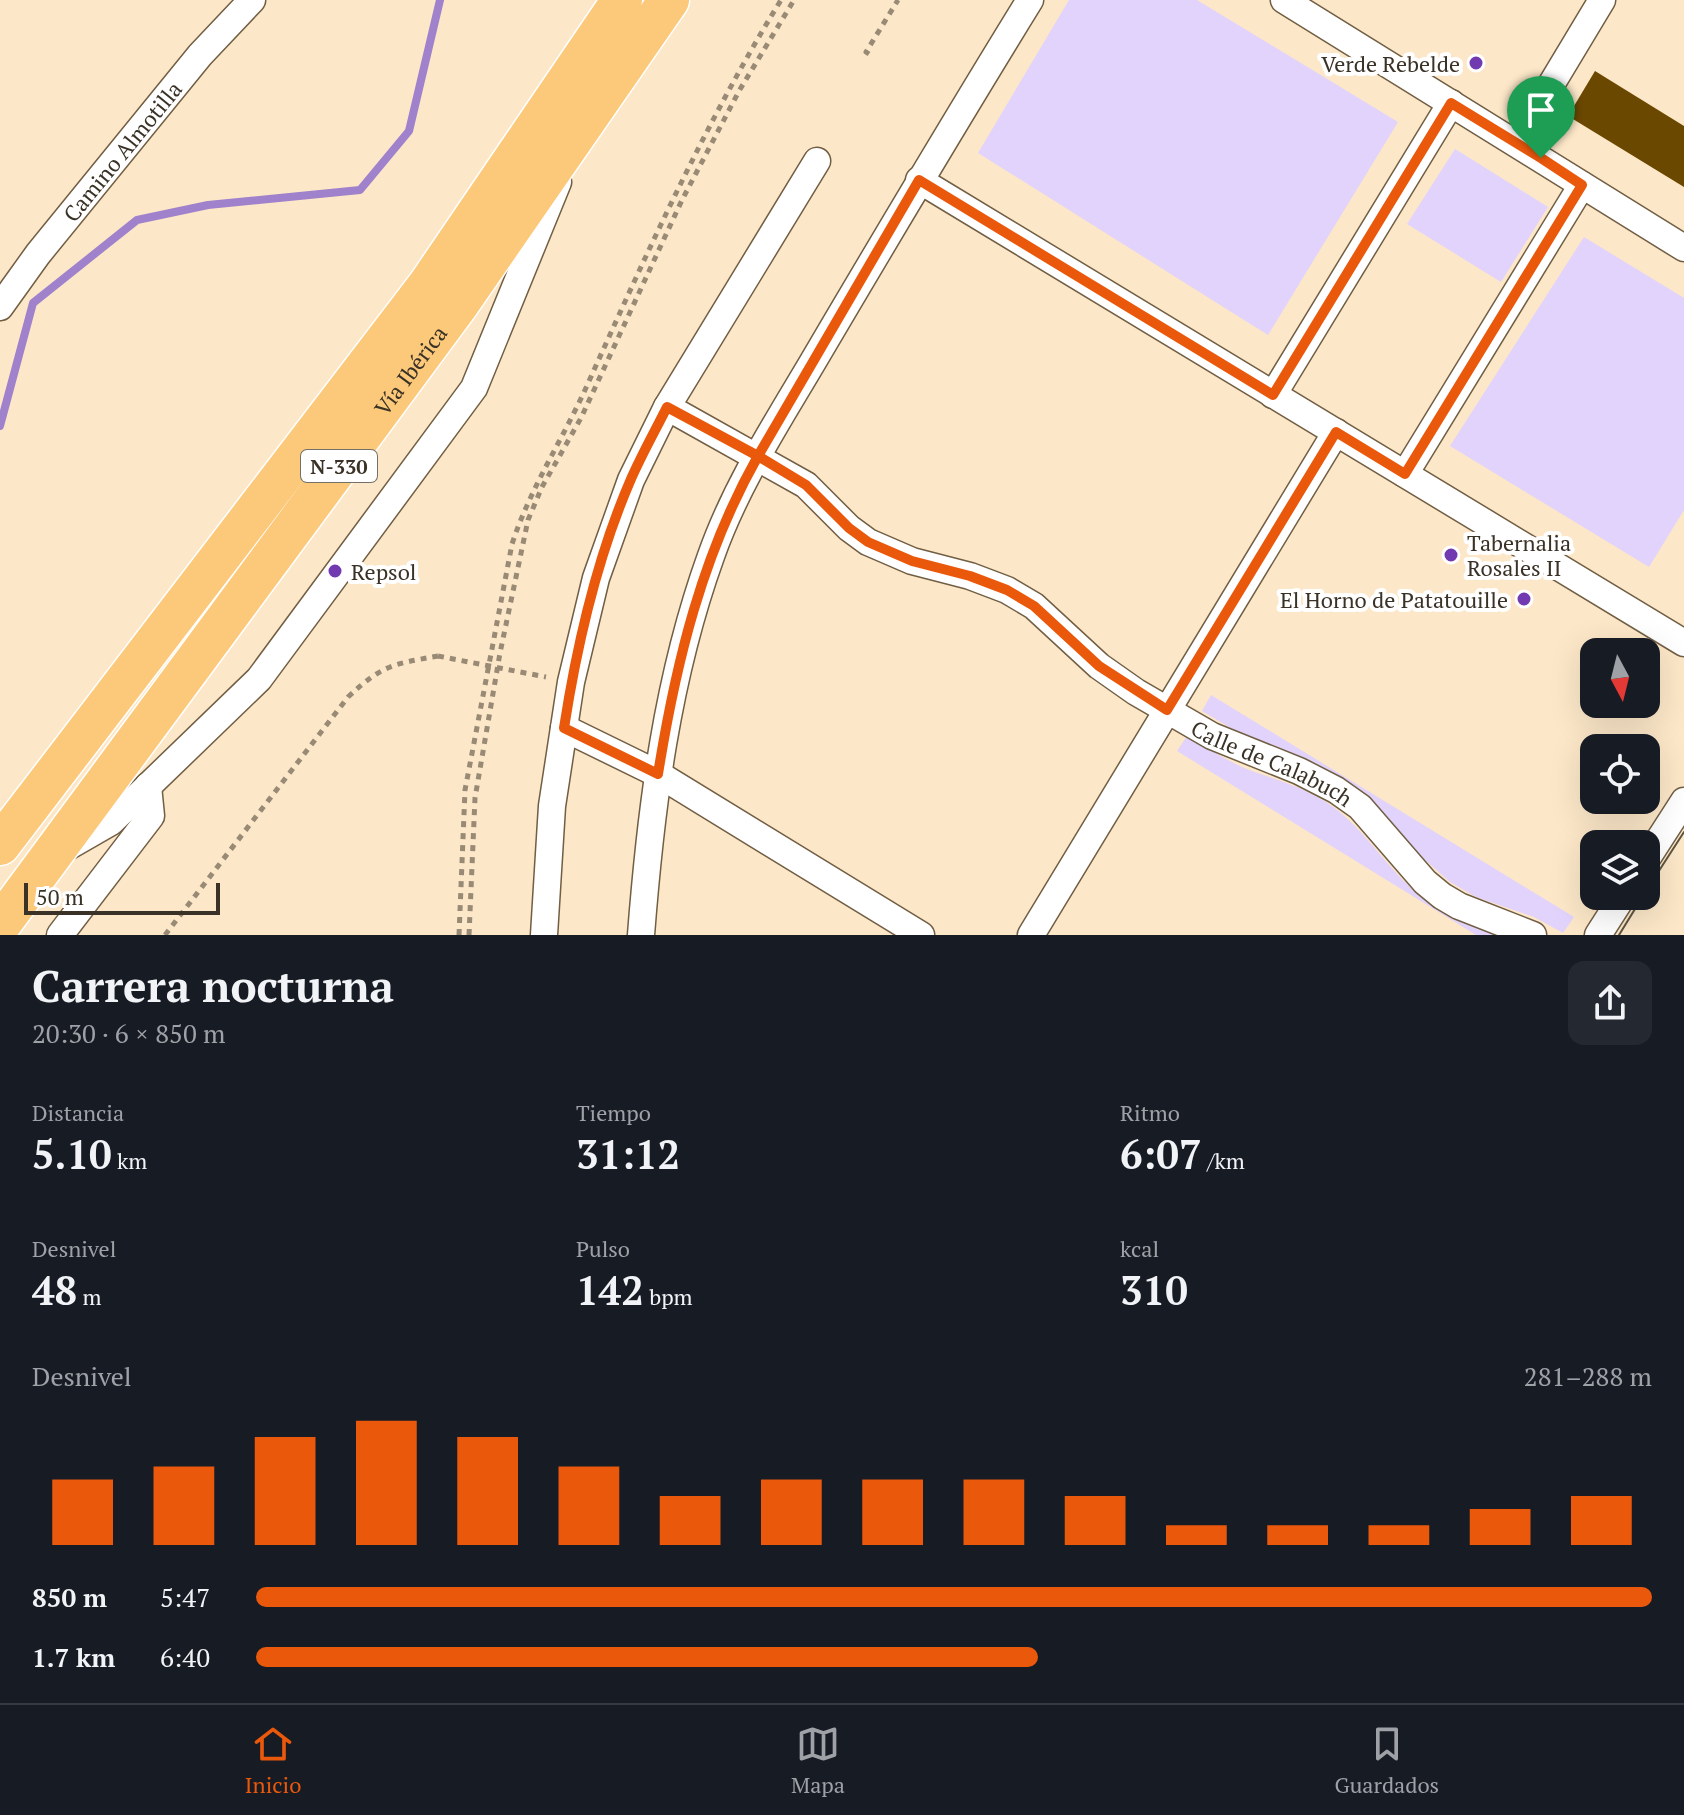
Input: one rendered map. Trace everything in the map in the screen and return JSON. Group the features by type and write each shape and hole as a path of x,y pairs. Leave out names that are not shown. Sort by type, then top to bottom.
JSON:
{"highway":[{"name":"Vía Ibérica","path":"0,845 428,285 622,0"},
{"name":"Vía Ibérica","path":"0,925 458,305 669,0"}],"street":[{"name":"Camino Almotilla","path":"0,307 38,254 200,55 252,0"},
{"path":"641,935 650,821 680,656 694,604 727,514 919,180 1030,0"},
{"path":"1284,0 1684,248"},
{"path":"1516,143 1602,0"},
{"path":"1273,395 1451,103"},
{"path":"51,857 111,822 259,679 474,388 577,134"},
{"path":"544,935 552,806 571,682 596,578 631,480 667,407 817,161"},
{"path":"919,180 1684,643"},
{"path":"1405,474 1582,185"},
{"name":"Calle de Calabuch","path":"667,407 806,485 849,528 868,542 912,561 970,576 1007,590 1034,606 1099,666 1167,710 1212,736 1299,771 1336,790 1360,807 1425,882 1442,896 1459,906 1533,935"},
{"path":"1031,935 1336,432"},
{"path":"564,728 658,774 921,935"},
{"path":"60,935 151,816 148,786"},
{"path":"1660,838 1684,801"},
{"path":"1598,935 1614,910"}],"path":[{"path":"459,935 465,790 512,544 524,508 574,414 707,128 781,0"},
{"path":"469,935 475,798 500,653 528,520 542,487 587,405 682,200 739,91 794,0"},
{"path":"869,54 866,52 898,0"},
{"path":"165,935 348,697 366,680 391,665 438,656 546,677"}],"shaded area":[{"path":"1069,0 1197,0 1398,122 1268,335 978,153"},
{"path":"1455,149 1548,207 1501,282 1407,224"},
{"path":"1584,237 1684,298 1684,510 1649,567 1450,446"},
{"path":"1211,695 1574,917 1563,933 1534,917 1476,897 1450,882 1415,851 1376,804 1343,778 1307,759 1246,737 1202,711"},
{"path":"1187,736 1235,763 1326,802 1349,820 1428,902 1462,921 1499,935 1476,935 1177,751"}],"building":[{"path":"1595,71 1684,126 1684,187 1568,116"}],"waterway":[{"path":"0,426 33,303 137,220 208,205 360,190 409,131 440,0"}],"tram line":[{"path":"1660,869 1684,832"},
{"path":"1619,935 1634,910"}],"place":[{"name":"Verde Rebelde","path":"1476,63"},
{"name":"Tabernalia Rosales II","path":"1451,555"},
{"name":"Repsol","path":"335,571"},
{"name":"El Horno de Patatouille","path":"1524,599"}],"route":[{"path":"1541,158 1451,103 1273,395 919,180 758,456 667,407 631,480 596,578 571,682 564,728 658,774 680,656 694,604 727,514 758,456 806,485 849,528 888,553 970,576 1007,590 1034,606 1099,666 1167,710 1336,432 1405,474 1582,185 1541,158"}]}
